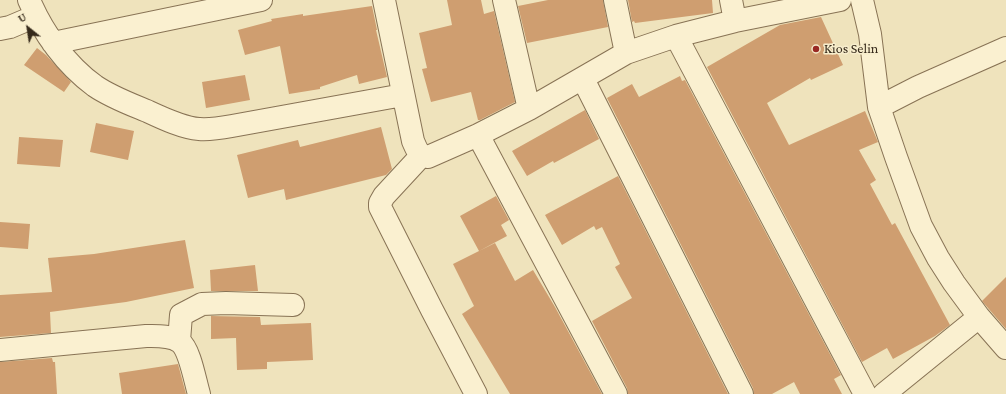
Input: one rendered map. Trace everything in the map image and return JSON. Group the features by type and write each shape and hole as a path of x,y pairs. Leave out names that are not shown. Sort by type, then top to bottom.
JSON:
{"street":[{"path":"53,43 261,0"},
{"path":"384,0 413,141 416,150 421,156 428,157 478,135 529,109 626,53 676,36 735,21 840,0"},
{"path":"504,0 529,109"},
{"path":"615,0 626,53"},
{"path":"731,0 735,21"},
{"path":"862,0 870,34 880,107 921,226 942,264 979,317 1006,348"},
{"path":"0,29 10,27 32,8 53,43 72,67 96,86 129,104 175,123 198,129 232,126 404,94"},
{"path":"676,36 864,394"},
{"path":"880,107 918,87 1006,48"},
{"path":"583,79 742,394"},
{"path":"478,135 616,394"},
{"path":"421,156 384,196 380,203 380,207 476,394"},
{"path":"179,341 181,314 202,304 226,303 293,305"},
{"path":"884,394 979,317"},
{"path":"0,350 146,336 165,337 179,341 187,352 199,394"}],"building":[{"path":"447,0 481,0 484,14 494,11 515,102 480,120 478,120 471,92 431,102 422,69 427,68 419,33 452,25"},
{"path":"548,0 603,0 608,27 527,43 518,6"},
{"path":"628,0 712,0 713,13 635,23 634,21 632,22"},
{"path":"372,6 387,77 359,84 357,75 320,87 320,89 289,94 280,46 245,55 238,30 272,21 271,19"},
{"path":"821,17 843,65 811,80 810,78 767,103 789,145 865,111 878,142 859,150 876,180 870,184 892,225 895,223 950,325 935,336 893,359 887,348 862,362 707,67 780,25"},
{"path":"37,48 46,55 71,82 64,92 24,65"},
{"path":"245,75 250,100 206,108 202,82"},
{"path":"680,76 682,81 685,80 841,375 834,379 842,394 800,394 794,382 772,394 754,394 753,388 607,98 632,84 639,97"},
{"path":"585,110 599,139 554,163 553,161 527,176 512,151"},
{"path":"96,123 134,131 128,160 90,152"},
{"path":"381,127 392,169 386,175 286,200 284,189 248,198 237,155 298,140 300,147"},
{"path":"19,137 63,140 60,167 17,164"},
{"path":"618,176 728,394 628,394 627,388 592,321 632,298 615,267 620,264 602,227 596,230 594,226 562,245 545,215"},
{"path":"496,196 509,220 501,225 507,236 479,251 460,216"},
{"path":"0,222 30,224 28,249 0,247"},
{"path":"185,240 194,288 126,302 50,312 51,333 0,337 0,295 52,292 48,258 94,254"},
{"path":"495,243 515,281 533,270 555,307 602,394 510,394 462,314 474,306 453,264"},
{"path":"255,265 258,291 211,291 210,270"},
{"path":"1006,277 1006,329 982,301"},
{"path":"211,316 260,317 261,325 311,323 313,360 267,362 267,369 237,370 236,338 211,339"},
{"path":"52,358 53,362 55,362 57,394 0,394 0,362"},
{"path":"178,364 186,394 122,394 119,373"}],"place":[{"name":"Kios Selin","path":"816,49"}]}
